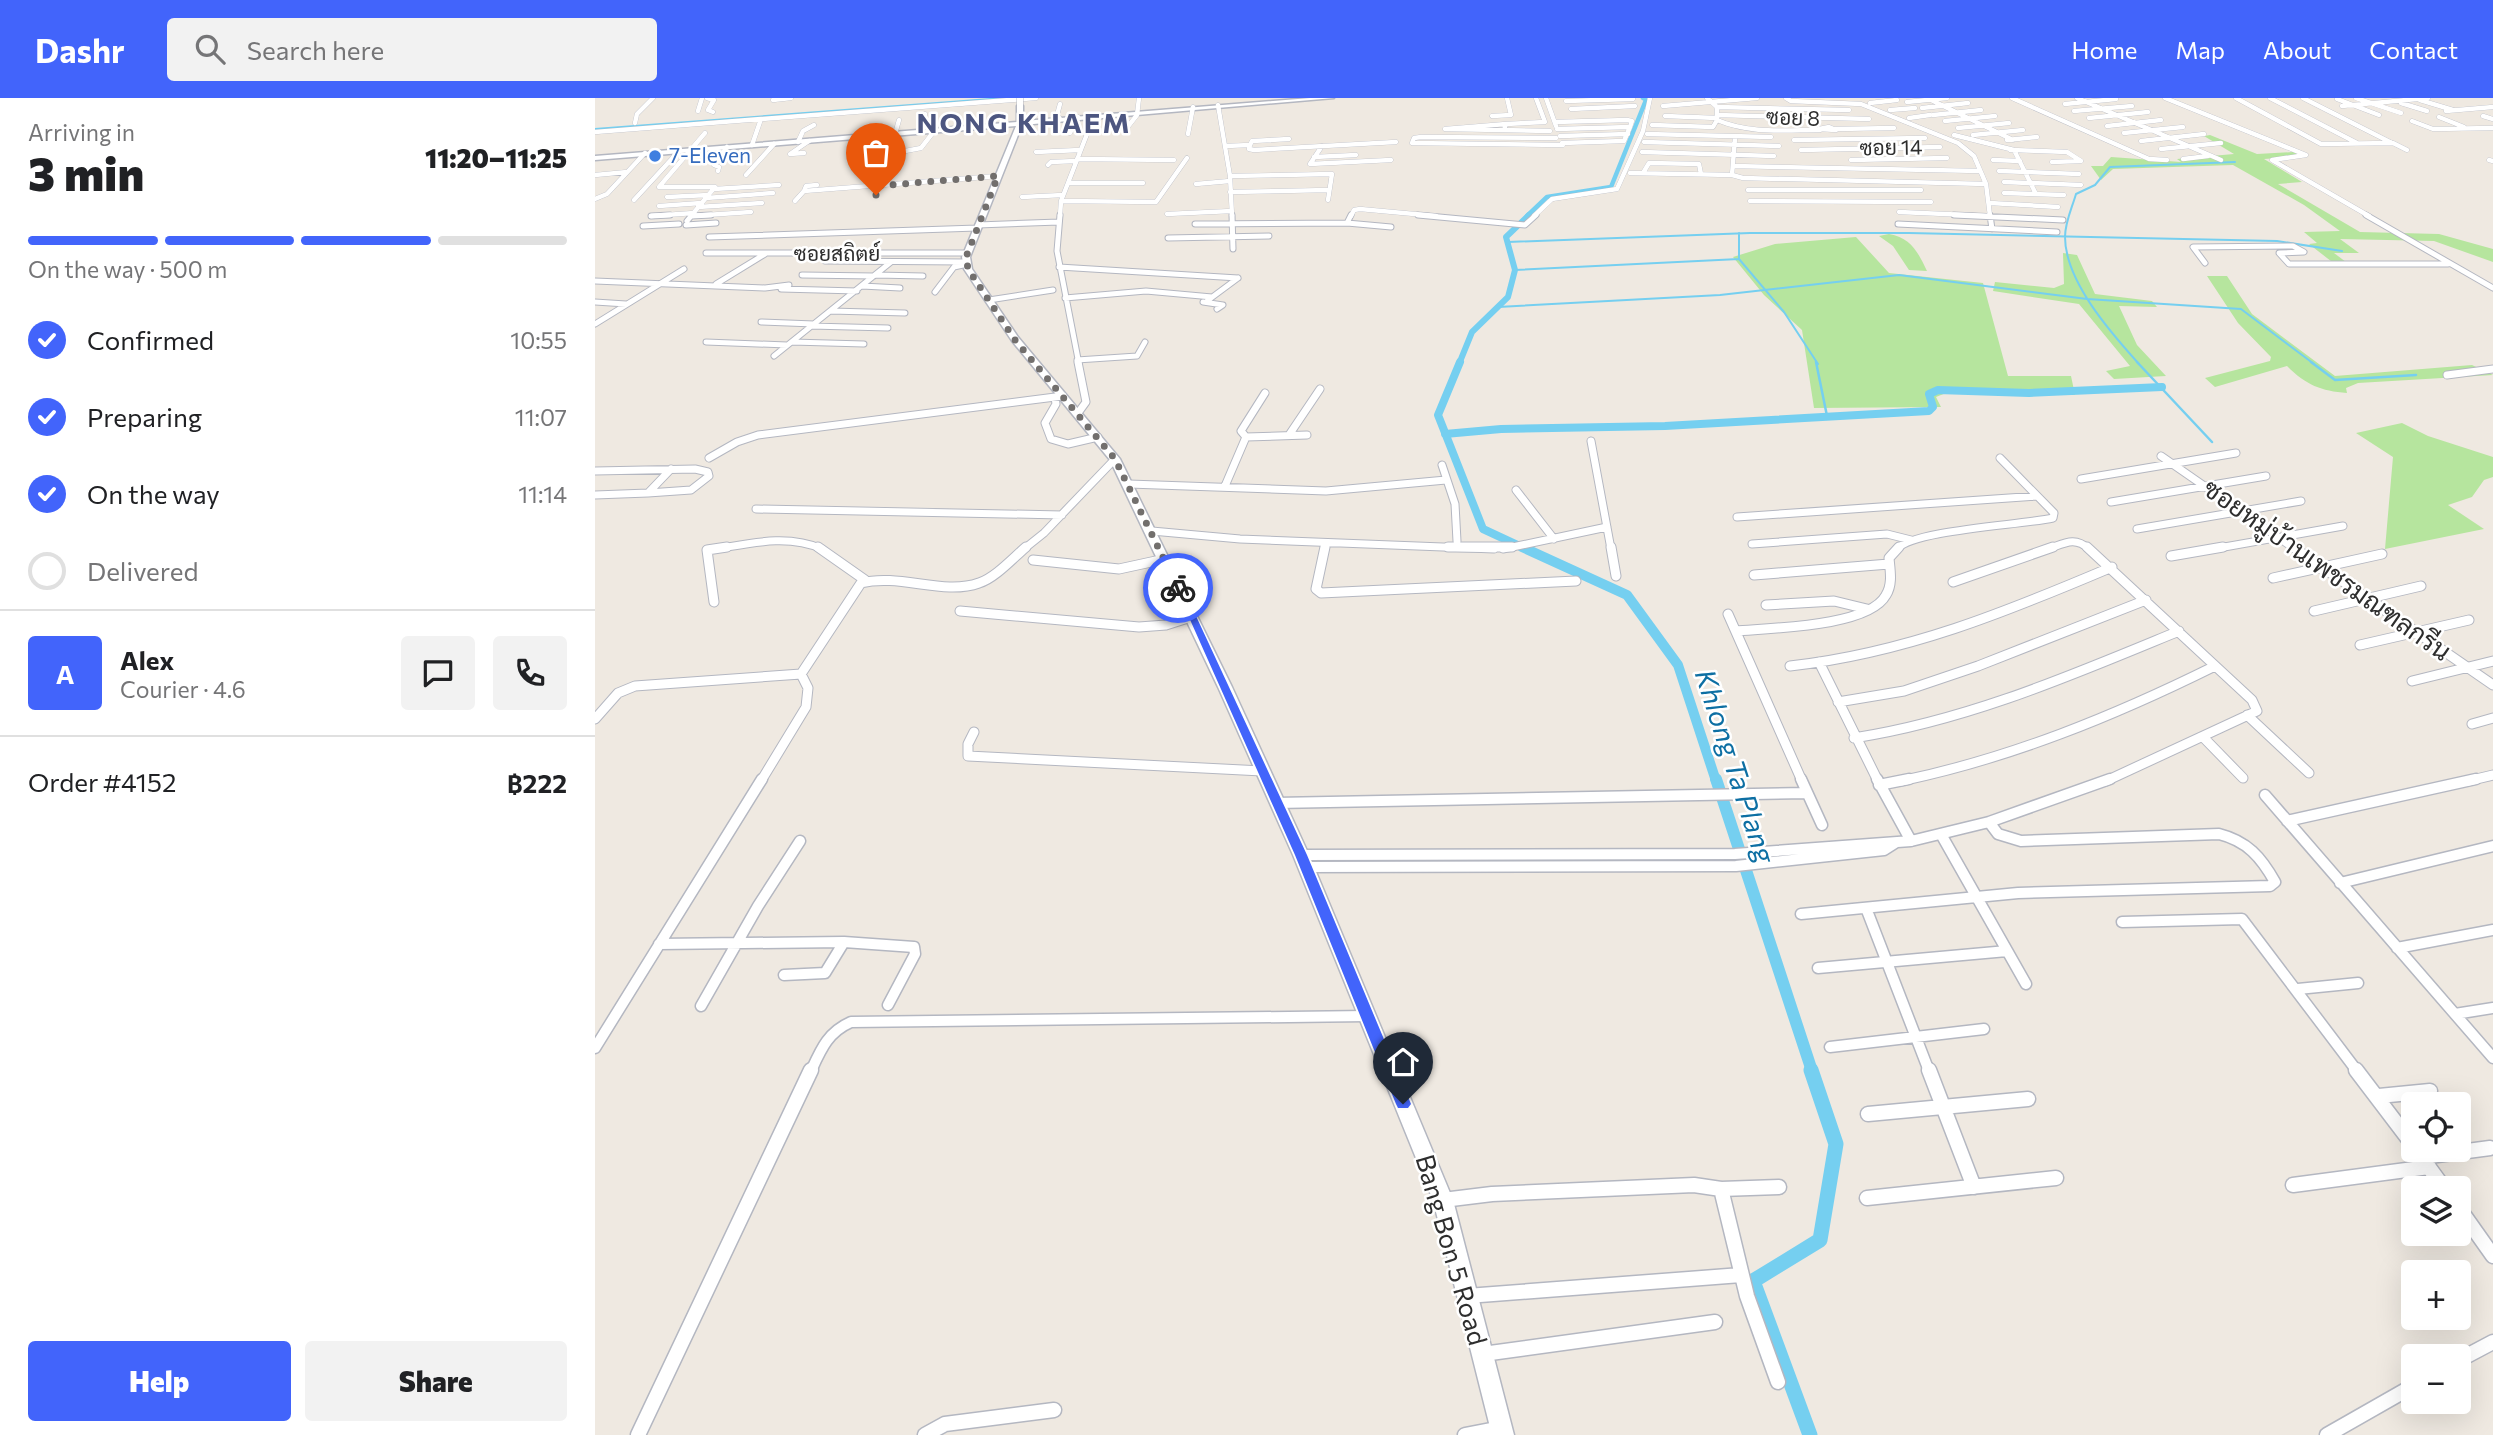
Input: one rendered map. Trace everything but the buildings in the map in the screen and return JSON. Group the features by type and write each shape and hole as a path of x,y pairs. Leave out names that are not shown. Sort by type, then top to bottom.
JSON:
{"main road":[{"path":"966,260 1020,122 1020,98"},
{"path":"597,159 1193,107 1331,98"},
{"name":"Bang Bon 5 Road","path":"966,260 1015,340 1059,397 1098,437 1121,470 1165,559 1303,861 1443,1200 1502,1431"}],"street":[{"path":"635,122 637,114 653,98"},
{"path":"698,111 704,98 714,100 708,110 713,112"},
{"path":"595,132 761,120 987,98"},
{"path":"780,113 1036,98"},
{"path":"1126,128 1138,112 1139,98"},
{"path":"1492,116 1511,115 1507,98"},
{"path":"1536,98 1545,121 1445,129 1550,131"},
{"path":"1546,98 1563,145"},
{"path":"1347,223 1355,210 1360,209 1520,225 1552,199 1618,188 1635,152 1650,106 1650,98"},
{"path":"1663,106 1757,98"},
{"path":"1786,98 1791,101 1861,104 1958,142 1974,156 1986,184 1992,229"},
{"path":"1856,98 1954,135 2014,150 2036,194"},
{"path":"1907,102 1947,98"},
{"path":"1909,118 1983,109 1964,98"},
{"path":"2012,98 2149,159 2168,160"},
{"path":"2077,98 2221,160"},
{"path":"2165,98 2306,155 2273,160 2493,288"},
{"path":"2236,98 2321,144 2393,143"},
{"path":"2270,98 2358,144"},
{"path":"2303,98 2407,150"},
{"path":"2356,98 2402,113"},
{"path":"2387,98 2427,111"},
{"path":"2342,106 2428,98"},
{"path":"773,100 790,99"},
{"path":"1599,99 1612,116"},
{"path":"1566,101 1633,99"},
{"path":"1929,99 2013,139"},
{"path":"2065,104 2116,99"},
{"path":"2337,99 2379,115"},
{"path":"2417,99 2454,111"},
{"path":"1709,100 1717,114 1713,127"},
{"path":"1870,103 1897,100"},
{"path":"1922,108 1968,103"},
{"path":"1060,104 1057,115 1060,119"},
{"path":"1685,104 1689,108 1717,114 1735,125"},
{"path":"1218,105 1230,179 1233,249"},
{"path":"1571,109 1635,106"},
{"path":"2074,111 2132,106"},
{"path":"1188,134 1193,107"},
{"path":"2446,111 2493,107"},
{"path":"1890,110 1915,108"},
{"path":"1665,116 1849,110"},
{"path":"1801,160 1854,163 1831,129 1809,111"},
{"path":"2089,118 2148,113"},
{"path":"921,132 925,114"},
{"name":"ซอย 8","path":"1717,114 1821,120 1869,119"},
{"path":"1576,118 1632,115"},
{"path":"1078,414 1086,402 1059,267 1059,222 1062,198 1094,116"},
{"path":"1944,123 1996,116"},
{"path":"2483,116 2493,119"},
{"path":"1070,133 1078,117"},
{"path":"2439,117 2467,128"},
{"path":"752,145 761,120"},
{"path":"864,164 891,134 899,120"},
{"path":"2107,126 2161,120"},
{"path":"1555,122 1632,121 1628,134 1623,142 1563,145 1412,143 1417,137 1503,138 1628,134"},
{"path":"2412,121 2433,129 2493,128"},
{"path":"1958,128 2009,123"},
{"path":"1503,138 1506,124"},
{"path":"798,142 803,131 814,125"},
{"path":"1651,125 1735,125 1820,130 1894,128"},
{"path":"1557,129 1630,127"},
{"path":"2124,133 2183,127"},
{"path":"900,152 921,148 935,130"},
{"path":"1954,135 2023,130"},
{"path":"705,132 695,149 659,188 779,185"},
{"path":"1647,134 1771,137"},
{"path":"2141,141 2204,134"},
{"path":"850,159 867,136"},
{"path":"1989,142 2037,137"},
{"path":"1732,175 1735,138"},
{"path":"1794,140 1924,138"},
{"path":"1226,146 1289,139"},
{"path":"804,153 790,154 809,141"},
{"path":"1250,145 1249,149 1254,150 1396,142"},
{"path":"1644,142 1735,147 1779,146"},
{"path":"2161,149 2221,143"},
{"path":"746,175 774,144"},
{"path":"1322,146 1310,164 1391,160"},
{"path":"718,171 719,167 714,165 727,147"},
{"name":"ซอย 14","path":"1801,150 1940,147"},
{"path":"1983,149 2067,152 2081,161 2052,162"},
{"path":"634,200 680,150"},
{"path":"1036,152 1174,160"},
{"path":"1642,152 1734,157 1774,156"},
{"path":"595,200 607,194 645,153"},
{"path":"1048,165 1078,156 1154,155"},
{"path":"1314,157 1356,155"},
{"path":"2182,159 2212,156"},
{"path":"1022,197 1158,201 1187,158"},
{"path":"1851,160 1947,158"},
{"path":"1993,160 2020,161"},
{"path":"1643,173 1649,163 1699,164 1701,174"},
{"path":"1733,166 1980,171"},
{"path":"1817,168 1820,200"},
{"path":"1999,171 2080,174"},
{"path":"595,175 627,172"},
{"path":"1630,173 1986,184"},
{"path":"1196,184 1230,179 1332,174 1328,200"},
{"path":"748,187 755,176"},
{"path":"804,191 998,176"},
{"path":"689,219 726,177"},
{"path":"691,188 699,178"},
{"path":"930,191 933,182"},
{"path":"2004,182 2081,185"},
{"path":"1068,183 1143,183"},
{"path":"795,201 806,186 817,185"},
{"path":"876,195 877,186"},
{"path":"1230,192 1328,190"},
{"path":"1748,190 1921,190"},
{"path":"667,197 773,193"},
{"path":"2004,193 2064,195"},
{"path":"1750,201 1931,202"},
{"path":"659,206 762,202"},
{"path":"1150,202 1151,212"},
{"path":"1990,203 2058,206"},
{"path":"1167,214 1232,211"},
{"path":"643,226 751,212"},
{"path":"1899,212 2063,219"},
{"path":"651,216 716,223"},
{"path":"709,237 1059,222"},
{"path":"1195,224 1347,223 1391,228"},
{"path":"1898,224 2057,232"},
{"path":"1168,238 1269,236"},
{"path":"1190,246 1195,238"},
{"path":"2205,263 2193,247 2293,246 2304,252 2279,253 2290,264 2451,264"},
{"name":"ซอยสถิตย์","path":"706,253 966,260"},
{"path":"715,285 766,254"},
{"path":"825,261 966,260"},
{"path":"935,292 954,267 966,260"},
{"path":"774,356 891,262"},
{"path":"1059,267 1238,278 1206,302"},
{"path":"595,324 684,269"},
{"path":"1146,291 1163,272"},
{"path":"802,275 923,276"},
{"path":"595,281 765,288 789,285"},
{"path":"781,289 900,288"},
{"path":"989,300 1053,290"},
{"path":"1065,298 1146,291 1212,298"},
{"path":"1146,291 1151,295 1223,305 1217,309"},
{"path":"595,302 627,304"},
{"path":"830,311 905,313"},
{"path":"761,322 887,328"},
{"path":"706,342 864,344"},
{"path":"1077,360 1137,356 1145,342"},
{"path":"2447,375 2493,369"},
{"path":"1289,435 1320,389"},
{"path":"1265,393 1241,431 1246,436 1307,435"},
{"path":"1059,397 1045,423 1051,439 1069,444 1098,437"},
{"path":"695,469 713,459 723,449 758,435 1059,397"},
{"path":"1225,486 1246,436"},
{"path":"1591,441 1616,576"},
{"path":"2081,478 2236,453"},
{"name":"ซอยหมู่บ้านเพชรมณฑลกรีน","path":"2161,456 2493,685"},
{"path":"1735,631 1822,623 1867,609 1884,600 1890,587 1889,558 1902,543 2022,526 2053,518 2054,513 2000,458"},
{"path":"595,495 691,490 705,481 713,459"},
{"path":"1442,465 1455,504 1457,541"},
{"path":"648,493 671,469"},
{"path":"595,471 695,469 708,472"},
{"path":"714,602 707,550 780,541 806,542 822,548 865,580 881,578 959,587 975,586 1030,545 1062,515 1121,470 1225,486 1326,491 1446,480"},
{"path":"2111,502 2266,475"},
{"path":"1516,490 1554,540"},
{"path":"1737,517 2037,496"},
{"path":"2137,529 2301,501"},
{"path":"756,509 1062,515"},
{"path":"2171,556 2343,526"},
{"path":"1152,531 1327,543 1502,550 1607,527"},
{"path":"1752,544 1887,534 1911,540"},
{"path":"1303,861 1735,860 1884,850 1895,843 1942,836 1989,822 2107,780 2257,711 2258,708 2086,543 2073,540 1953,582"},
{"path":"1327,543 1316,589 1321,593 1576,581"},
{"path":"2273,578 2382,554"},
{"path":"1033,560 1119,569 1165,559"},
{"path":"1754,575 1889,564"},
{"path":"1790,666 1862,657 1910,644 1995,616 2112,567"},
{"path":"803,671 865,580"},
{"path":"2314,611 2421,586"},
{"path":"1838,702 1917,687 2146,600"},
{"path":"1766,605 1834,601 1867,609"},
{"path":"960,611 1139,627 1166,625 1191,618"},
{"path":"1728,614 1822,825"},
{"path":"2361,645 2469,620"},
{"path":"1854,738 1898,733 1982,711 2179,631"},
{"path":"2412,681 2493,661"},
{"path":"1819,662 1854,738 1910,841"},
{"path":"1879,785 1975,765 2041,744 2137,706 2215,666"},
{"path":"595,719 618,693 635,686 803,671"},
{"path":"595,1048 806,706 808,688 803,671"},
{"path":"2247,715 2309,773"},
{"path":"2472,723 2493,718"},
{"path":"974,732 968,744 968,756 1262,771"},
{"path":"2203,737 2243,778"},
{"path":"2287,821 2493,775"},
{"path":"1276,803 1806,793"},
{"path":"2265,795 2493,1058"},
{"path":"1801,914 2018,893 2270,886 2275,882 2241,838 2218,834 2021,841 1997,834 1989,822"},
{"path":"1942,836 2026,984"},
{"path":"701,1006 800,841"},
{"path":"2340,883 2493,846"},
{"path":"1866,908 1974,1187"},
{"path":"2122,922 2242,919 2298,989 2401,1128"},
{"path":"2397,948 2493,930"},
{"path":"659,944 845,942 914,947 915,954 884,1013"},
{"path":"784,975 825,973 845,942"},
{"path":"1818,968 2007,951"},
{"path":"2298,989 2358,983"},
{"path":"2455,1014 2493,1008"},
{"path":"638,1435 824,1043 835,1029 884,1013 1367,1016"},
{"path":"1830,1047 1984,1029"},
{"path":"2379,1096 2430,1091"},
{"path":"1868,1114 2028,1099"},
{"path":"2471,1150 2490,1147"},
{"path":"2293,1185 2404,1162"},
{"path":"1867,1199 2056,1178"},
{"path":"1443,1200 1492,1194 1694,1185 1721,1189 1779,1186"},
{"path":"1721,1189 1741,1275 1778,1382"},
{"path":"2471,1225 2493,1256"},
{"path":"1467,1296 1741,1275"},
{"path":"1482,1354 1715,1322"},
{"path":"2471,1354 2493,1342"},
{"path":"2327,1435 2401,1393"},
{"path":"925,1435 945,1424 1054,1410"},
{"path":"1465,1435 1502,1431"}],"green space":[{"path":"2210,135 2257,154 2293,152 2303,156 2264,159 2302,182 2278,184 2360,232 2439,234 2493,249 2493,262 2434,241 2340,239 2359,253 2334,253 2350,265 2336,265 2309,244 2317,243 2304,232 2340,231 2304,205 2233,165 2113,169 2101,180 2091,166 2103,166 2111,157 2181,162 2177,159 2234,154 2204,136"},
{"path":"1889,234 1908,242 1927,271 1909,270 1893,246 1879,236"},
{"path":"1856,237 1889,273 1983,283 2008,376 2071,376 2075,395 1946,393 1936,397 1941,407 1814,408 1802,330 1764,295 1733,257 1775,244"},
{"path":"2063,253 2077,255 2095,294 2152,301 2157,307 2119,306 2137,345 2166,376 2114,379 2106,371 2130,366 2079,304 1993,291 1995,282 2054,288 2064,284"},
{"path":"2207,276 2227,276 2252,314 2335,376 2472,365 2493,375 2358,383 2346,388 2347,393 2314,386 2287,366 2215,387 2205,378 2270,361 2271,357 2238,323"},
{"path":"2402,423 2428,436 2493,457 2493,477 2484,480 2472,497 2448,505 2484,529 2385,549 2393,457 2356,433"}],"water":[{"path":"990,98 1030,98 595,131 595,128"}],"waterway":[{"name":"Khlong Ta Plang","path":"1527,216 1547,197 1611,187 1646,100 1643,98"},
{"path":"2065,236 2067,220 2076,194 2095,185 2110,167 2235,162"},
{"name":"Khlong Ta Plang","path":"1459,364 1472,332 1508,297 1515,270 1506,237 1529,215"},
{"path":"1508,242 1739,233"},
{"path":"1739,233 1739,259"},
{"path":"1739,233 2065,236"},
{"path":"2065,236 2277,241 2342,251"},
{"path":"2065,236 2073,271 2087,299"},
{"path":"1515,270 1739,259"},
{"path":"1739,259 1765,290"},
{"path":"1765,290 1899,275 2087,299"},
{"path":"1498,307 1720,295 1765,290"},
{"path":"1765,290 1784,312 1818,364"},
{"path":"2087,299 2241,309 2314,364"},
{"path":"2087,299 2139,364"},
{"name":"Khlong Ta Plang","path":"1445,434 1438,415 1460,362"},
{"path":"1816,362 1827,416"},
{"path":"2137,362 2212,442"},
{"path":"2311,362 2335,380 2416,375"},
{"path":"1445,434 1501,429 1665,426 1929,411 1933,407 1929,394 1938,390 2029,393 2162,387"},
{"name":"Khlong Ta Plang","path":"1445,434 1483,529 1526,549"},
{"name":"Khlong Ta Plang","path":"1522,547 1627,595 1678,665 1716,781"},
{"name":"Khlong Ta Plang","path":"1716,779 1812,1071"},
{"name":"Khlong Ta Plang","path":"1810,1435 1753,1281 1820,1240 1836,1144 1811,1070"}],"way so far":[{"path":"876,195 877,186 998,176 966,257 968,269 1015,340 1115,459 1178,588"}],"place":[{"name":"7-Eleven","path":"655,156"}],"district":[{"name":"NONG KHAEM","path":"1024,123"}],"route":[{"path":"1178,588 1301,855 1403,1104"}]}
